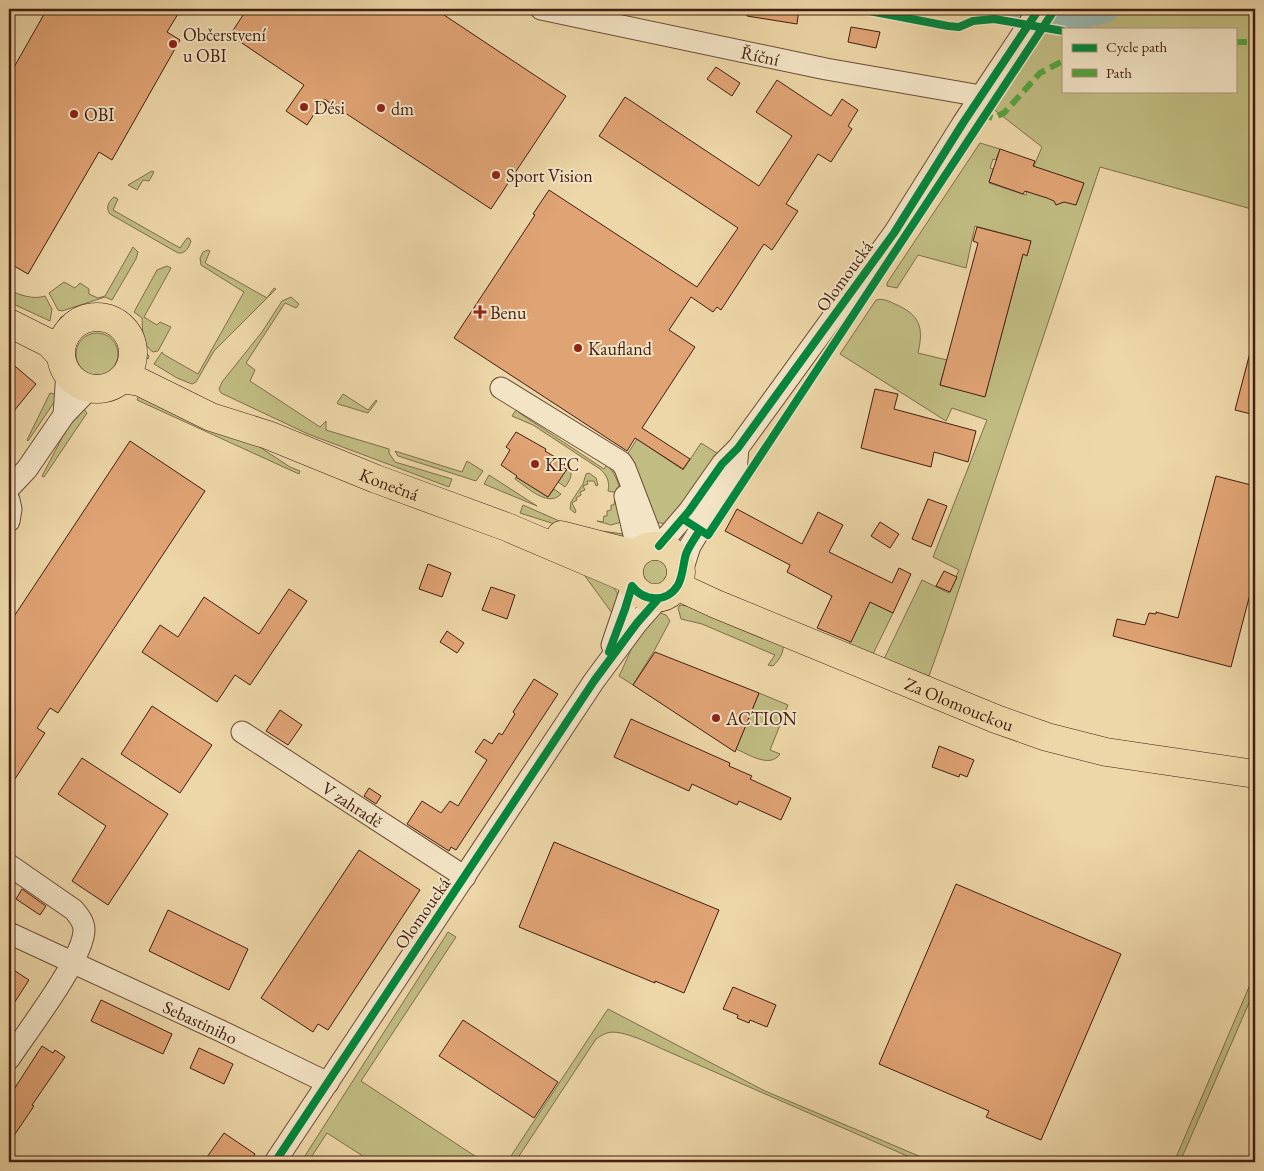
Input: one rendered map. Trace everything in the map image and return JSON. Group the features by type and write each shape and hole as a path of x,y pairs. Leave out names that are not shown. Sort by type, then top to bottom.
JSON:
{"main road":[{"path":"9,315 52,331 65,353 73,380 90,388 102,388 113,385 127,370 133,350 131,340 126,332 113,320 105,317 94,317 84,319 75,324 65,353"},
{"path":"9,323 65,353"},
{"name":"Konečná","path":"127,370 251,424 268,435 376,479 512,529 642,560"},
{"path":"674,554 680,563 672,586 652,599 640,594 642,560 674,554"},
{"name":"Za Olomouckou","path":"672,586 996,719 1047,738 1106,752 1255,774"}],"street":[{"name":"Říční","path":"541,9 826,68 981,96"},
{"name":"Olomoucká","path":"594,681 613,644 642,560 689,511 722,464 738,448 894,233 1039,9"},
{"path":"64,415 65,353"},
{"path":"9,488 27,469 64,415 90,388"},
{"path":"501,388 621,462 625,468 642,560"},
{"name":"Olomoucká","path":"275,1162 594,681 637,623 672,586 690,546 736,471 738,448"},
{"path":"9,500 11,509 9,521"},
{"name":"V zahradě","path":"242,732 465,877"},
{"path":"9,864 74,910 80,917 84,931 73,964 9,1059"},
{"name":"Sebastiniho","path":"9,933 221,1031 328,1083"}],"shaded area":[{"path":"1060,9 1255,9 1255,210 1100,167 929,676 884,659 922,580 949,593 959,570 933,557 987,420 952,408 946,421 840,354 876,300 886,300 903,308 915,317 920,329 918,353 947,360 940,385 985,396 1023,254 1027,255 1031,241 975,226 966,268 918,255 897,288 887,286 887,283 980,143 1000,149 996,160 993,159 990,168 993,169 989,183 1026,195 1030,175 1042,147 992,108"},
{"path":"152,171 154,172 149,181 143,180 137,190 128,185"},
{"path":"114,197 118,199 113,210 180,248 189,238 191,241 188,248 183,253 178,253 110,214 108,205"},
{"path":"133,247 138,252 136,259 112,300 105,297 62,311 58,310 49,293 64,282 75,288 80,283 89,289 89,294 98,298 105,296"},
{"path":"210,251 205,263 267,298 214,351 196,382 192,384 177,378 154,364 162,352 198,374 244,292 201,265 200,258 203,252"},
{"path":"167,266 171,268 144,317 157,325 160,322 171,327 158,351 153,352 146,345 142,318 134,312 157,270"},
{"path":"9,290 31,297 45,296 52,309 50,321 9,302"},
{"path":"291,297 299,304 296,308 285,303 246,363 255,370 250,381 320,427 326,421 326,430 389,449 389,453 395,462 452,479 449,487 308,434 221,393 219,389 222,382 262,332 282,301"},
{"path":"101,304 107,306 84,317 58,323 61,317"},
{"path":"131,320 138,326 140,340 144,351 149,356 148,359 135,342"},
{"path":"101,333 109,336 115,342 118,354 115,366 109,372 93,375 85,372 79,366 76,350 79,342 85,336"},
{"path":"141,390 255,444 290,467 300,471 299,474 137,400"},
{"path":"50,393 59,395 28,441 27,440"},
{"path":"343,394 368,410 377,401 368,413 338,404"},
{"path":"82,407 87,413 44,477 42,476 63,436"},
{"path":"518,407 520,408 518,412 604,469 607,465 612,470 622,499 625,521 611,525 597,521 603,522 604,516 607,516 607,511 611,510 611,505 614,505 615,499 617,500 618,493 608,491 607,479 600,469 533,425 512,416"},
{"path":"637,439 683,470 701,443 720,455 666,524 656,522 625,458"},
{"path":"395,451 462,472 467,461 483,471 476,481 398,456"},
{"path":"565,463 570,469 571,475 565,487 558,482 567,469 563,467"},
{"path":"589,473 596,478 598,485 596,486 594,481 587,481 588,484 583,486 585,490 580,492 581,495 572,503 576,511 575,513 570,509 571,502 583,484 586,474"},
{"path":"489,475 537,506 484,484"},
{"path":"516,477 548,497 554,489 561,494 556,498 544,498 525,487 515,479"},
{"path":"523,505 591,535 593,530 624,534 618,540 608,541 520,513"},
{"path":"655,559 665,563 669,573 665,583 655,587 645,583 641,573 645,563"},
{"path":"582,572 606,582 615,590 618,595 618,603 612,613"},
{"path":"870,602 893,613 873,654 849,644"},
{"path":"680,605 700,608 783,645 781,656 773,666 768,665 775,655 702,624 681,619 678,608"},
{"path":"660,613 666,615 670,621 633,685 619,676 641,631 653,616"},
{"path":"759,693 788,705 770,750 780,754 771,760 759,759 736,749"},
{"path":"448,932 456,937 361,1081 484,1162 372,1162 327,1133 308,1162 301,1162"},
{"path":"1255,973 1255,989 1180,1162 1174,1162"},
{"path":"608,1009 765,1091 933,1162 921,1162 647,1042 629,1035 613,1032 606,1033 596,1039 515,1162 507,1162"}],"building":[{"name":"OBI","path":"47,9 181,9 167,32 180,40 112,160 99,152 28,274 9,263 9,76"},
{"path":"247,9 435,9 566,96 491,209 324,99 307,125 286,111 304,85 230,35"},
{"path":"748,9 799,9 797,24 747,16"},
{"path":"851,27 880,32 876,48 848,42"},
{"path":"716,67 740,83 732,96 707,79"},
{"path":"777,80 831,116 842,99 858,110 848,126 852,129 831,162 818,154 786,204 798,211 772,250 764,244 721,310 717,307 713,312 691,297 669,330 695,347 642,428 690,459 683,469 635,438 627,451 454,338 535,215 533,214 549,190 697,287 738,228 599,136 625,97 759,186 792,136 756,112"},
{"path":"1000,149 1035,161 1033,166 1084,183 1076,205 1064,202 1056,205 1054,201 1047,198 1025,191 1023,194 989,182"},
{"path":"977,227 1031,241 1027,256 1023,254 985,397 940,385 978,243 973,241"},
{"path":"1251,349 1255,350 1255,415 1235,410"},
{"path":"9,361 36,384 9,417"},
{"path":"875,389 898,394 894,409 976,431 968,462 934,452 931,467 861,448"},
{"path":"516,432 546,449 545,451 565,463 563,467 567,469 548,497 501,465 510,450 506,447"},
{"path":"130,441 205,491 58,713 50,708 37,728 45,733 9,788 9,624"},
{"path":"1216,476 1255,486 1255,575 1231,667 1113,636 1117,619 1145,625 1149,613 1156,614 1156,612 1178,618"},
{"path":"928,499 947,506 931,547 912,539"},
{"path":"737,509 802,544 818,512 843,525 829,552 892,583 899,568 911,574 893,613 870,602 851,642 817,628 832,596 787,572 790,565 725,531"},
{"path":"880,522 899,534 890,548 871,536"},
{"path":"428,564 451,573 442,597 419,589"},
{"path":"944,571 957,577 950,592 936,586"},
{"path":"491,587 515,595 507,619 482,610"},
{"path":"289,589 307,601 250,685 235,675 217,702 142,652 160,625 178,637 204,597 259,634"},
{"path":"447,631 464,643 457,653 440,642"},
{"name":"ACTION","path":"655,652 759,693 735,752 633,685"},
{"path":"534,679 558,694 456,850 451,847 449,851 407,824 422,801 441,813 450,801 458,806 487,760 475,752 484,739 492,744 499,733 502,735 515,714 513,712"},
{"path":"152,706 212,745 180,793 121,754"},
{"path":"280,710 302,725 288,745 266,731"},
{"path":"631,719 730,763 729,766 752,776 750,779 791,798 781,820 739,801 737,805 692,784 689,791 614,757"},
{"path":"939,746 974,760 967,777 960,774 959,777 932,767"},
{"path":"82,758 168,814 108,905 72,881 106,826 58,794"},
{"path":"369,788 381,796 376,804 364,796"},
{"path":"554,842 719,910 684,993 519,927"},
{"path":"359,850 420,890 328,1030 318,1024 313,1032 261,998"},
{"path":"956,884 1121,954 1041,1140 986,1117 989,1111 879,1064"},
{"path":"22,889 46,906 40,915 16,899"},
{"path":"168,910 248,949 229,990 149,951"},
{"path":"9,967 29,980 9,1011"},
{"path":"733,987 776,1005 767,1027 750,1020 749,1023 737,1018 738,1015 723,1009"},
{"path":"101,1000 172,1034 163,1054 91,1021"},
{"path":"463,1020 558,1082 534,1118 439,1056"},
{"path":"42,1046 53,1053 55,1050 65,1057 9,1143 9,1097"},
{"path":"199,1048 233,1064 224,1084 190,1068"},
{"path":"224,1133 255,1154 250,1162 215,1162 207,1157"}],"waterway":[{"path":"993,9 1022,15 1048,17 1075,15 1104,9"}],"marked path":[{"path":"1236,42 1255,42"},
{"path":"981,114 993,118 1004,113 1040,73 1062,62"}],"cycle path":[{"path":"859,9 948,26 959,27 973,21 994,19 1062,31"},
{"path":"659,546 689,511 722,464 738,448 894,233 963,123 1039,9"},
{"path":"683,519 708,535 1055,9"},
{"path":"632,586 643,595 655,598 668,595 673,591 680,581 687,551 700,530"},
{"path":"609,652 632,586"},
{"path":"275,1162 594,681 637,623 658,599"}],"place":[{"name":"Občerstvení u OBI","path":"173,44"},
{"name":"Dési","path":"304,107"},
{"name":"dm","path":"381,108"},
{"name":"OBI","path":"74,114"},
{"name":"Sport Vision","path":"496,175"},
{"name":"Benu","path":"480,312"},
{"name":"Kaufland","path":"578,348"},
{"name":"KFC","path":"535,464"},
{"name":"ACTION","path":"716,718"}]}
